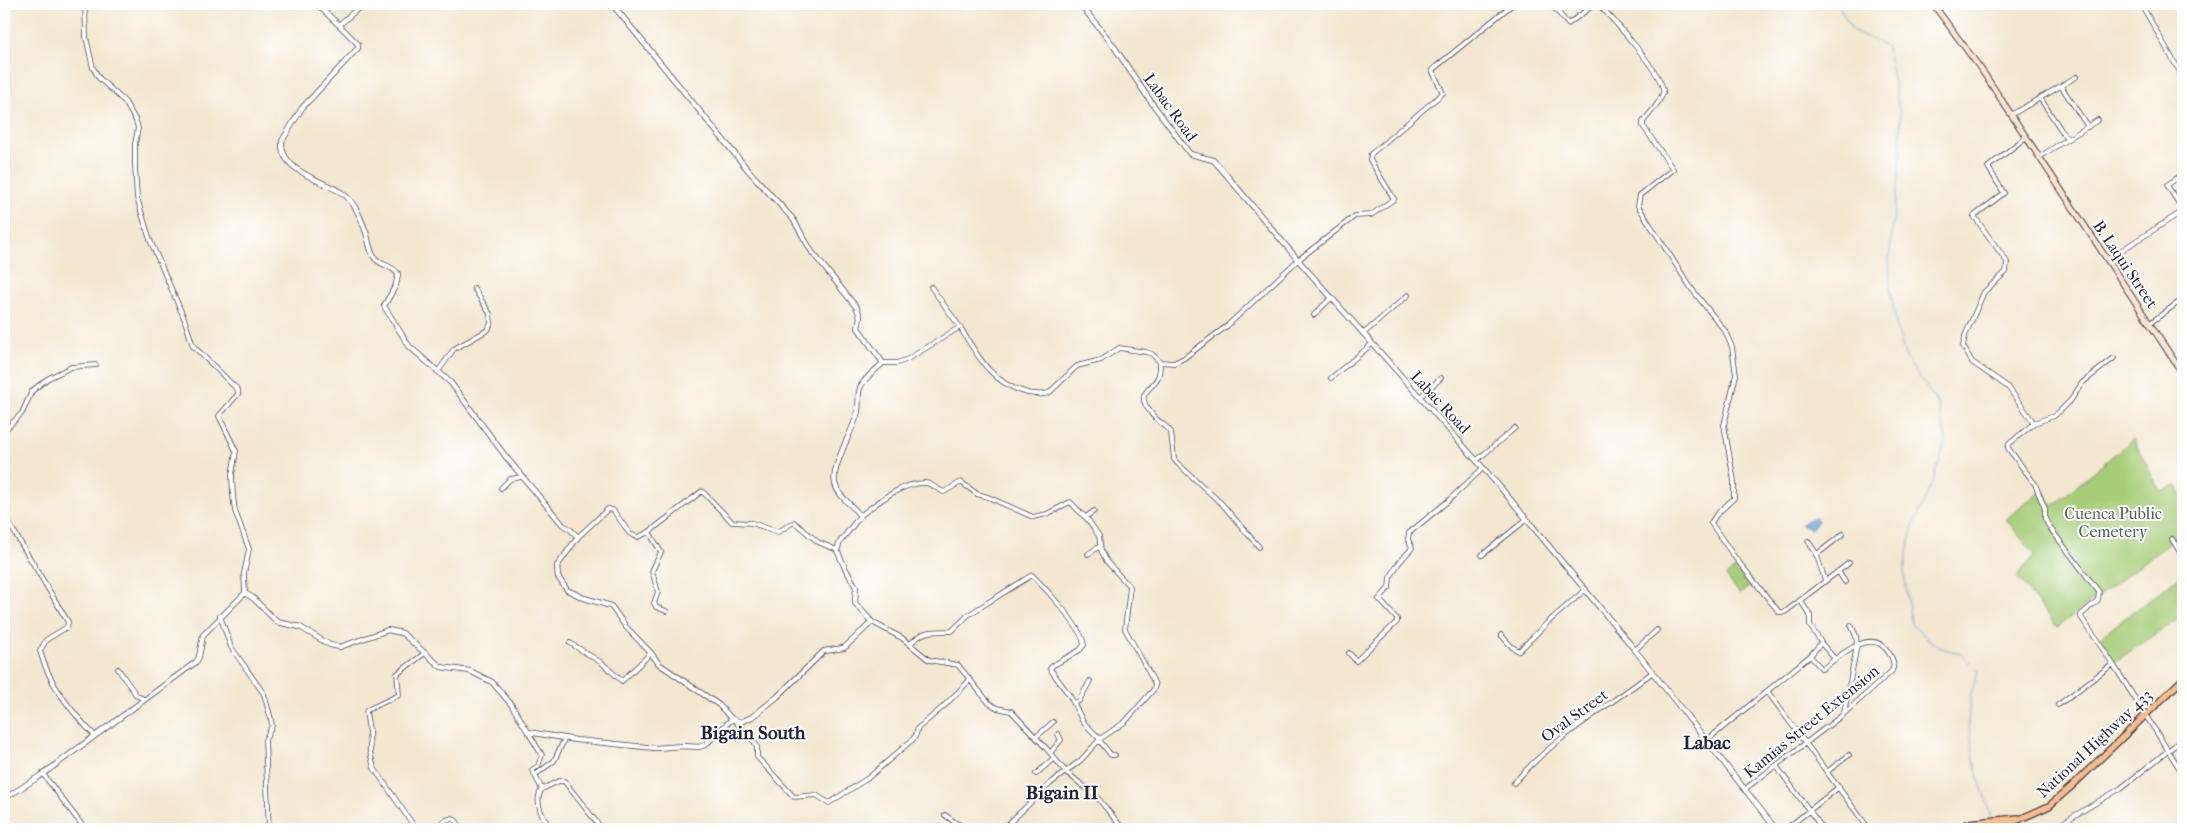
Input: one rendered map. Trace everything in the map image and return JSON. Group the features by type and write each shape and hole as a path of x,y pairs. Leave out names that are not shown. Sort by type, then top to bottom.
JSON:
{"main road":[{"name":"B. Laqui Street","path":"1933,4 1983,72 2183,374"},
{"name":"National Highway 433","path":"1957,829 1968,823 2010,821 2039,811 2060,797 2183,679"},
{"name":"National Highway 433","path":"1966,829 1975,824"}],"street":[{"path":"4,800 43,774 198,660 203,635 245,593 244,569 249,549 235,511 233,496 232,475 236,451 235,445 219,420 219,416 239,392 193,346 184,318 150,240 137,198 135,144 138,128 125,102 99,78 93,68 86,37 86,4"},
{"path":"317,4 358,44 358,48 302,108 282,141 284,157 305,174 343,194 353,205 375,258 380,264 394,269 398,274 396,285 384,303 385,310 413,350 439,370 522,477 563,525 578,537"},
{"path":"339,25 363,4"},
{"path":"612,4 754,177 793,219 817,260 857,308 860,316 858,328 883,363"},
{"name":"Labac Road","path":"1080,4 1106,35 1149,99 1190,154 1213,160 1218,164 1331,298 1477,460 1636,650 1776,829"},
{"path":"930,287 995,378 1009,387 1030,393 1048,394 1077,366 1101,360 1119,348 1146,352 1152,354 1160,362 1174,363 1191,353 1226,326 1298,260 1355,216 1371,215 1394,199 1370,160 1371,154 1443,93 1432,70 1513,4"},
{"path":"1551,4 1568,24 1597,4 1649,63 1663,89 1662,96 1643,122 1643,126 1673,169 1640,195 1638,206 1691,288 1725,331 1735,356 1736,375 1724,425 1734,481 1734,498 1731,503 1716,515 1711,523 1722,540 1779,612 1785,612 1849,563"},
{"path":"2141,4 2180,72 2183,91"},
{"path":"2010,115 2076,77"},
{"path":"2061,86 2088,127"},
{"path":"2040,98 2068,139"},
{"path":"2039,157 2098,120"},
{"path":"2026,137 1988,167 2004,193 1974,216 2007,262 2008,268 1984,292 1965,336 1963,346 1972,362 2008,387 2034,423"},
{"path":"2108,259 2183,211 2167,185 2183,174"},
{"path":"439,370 454,349 488,330 491,324 490,314 474,288"},
{"path":"1363,334 1408,295"},
{"path":"1314,315 1331,298"},
{"path":"2150,323 2183,299"},
{"path":"860,516 837,490 834,481 835,470 852,432 858,412 859,389 883,363 897,363 908,359 960,327"},
{"path":"1331,378 1372,344"},
{"path":"2114,358 2082,383 2071,400 2060,411 2054,416 2034,423 2008,444 2008,448 2035,484 2045,509 2045,519 2050,528 2099,592 2098,600 2081,617 2183,774"},
{"path":"1160,362 1158,376 1145,392 1144,400 1146,407 1157,421 1171,432 1176,462 1222,504 1259,547"},
{"path":"4,431 22,413 30,393 47,379 71,367 96,365"},
{"path":"1420,397 1441,378"},
{"path":"1477,460 1515,428"},
{"path":"1349,653 1356,661 1398,622 1379,600 1389,588 1390,578 1398,564 1412,548 1408,539 1409,533 1448,501 1483,468"},
{"path":"501,488 510,479 522,477"},
{"path":"837,550 840,542 860,516 884,497 909,487 926,483 944,492 961,482 976,494 988,497 1033,517 1046,514 1070,502 1086,517 1099,536 1100,546 1107,562 1130,587 1125,629 1155,685 1129,718 1100,740 1066,772 1051,783 1003,829"},
{"path":"970,680 943,707 918,728 915,737 911,741 868,778 829,803 816,795 794,797 757,758 755,743 719,705 664,668 626,627 611,606 574,594 562,584 557,572 558,566 578,537 608,509 613,510 633,537 638,538 702,491 732,522 752,523 778,532 794,522 818,542 837,550 856,587 855,603 872,622 910,644 928,660 958,665 989,703 997,708 1011,711 1066,772 1097,797 1123,829"},
{"path":"1086,517 1094,511"},
{"path":"4,515 68,622 67,627 44,643 40,651 43,660 64,701 94,735"},
{"path":"1482,555 1527,519"},
{"path":"648,532 661,552 652,571 658,592 654,603 656,607 666,612"},
{"path":"1816,555 1844,534"},
{"path":"2172,539 2183,557"},
{"path":"1808,542 1816,555 1825,580"},
{"path":"1088,554 1100,546"},
{"path":"1838,571 1845,582"},
{"path":"910,644 926,632 952,631 968,615 1032,575 1070,617 1083,639 1084,645 1080,650 1050,669 1074,703 1083,722 1111,755 1115,756"},
{"path":"1501,635 1512,647 1520,651 1547,623 1586,590"},
{"path":"245,593 253,598 276,622 300,627 330,645 340,647 388,630 402,633 441,668 470,671 492,682 511,704 542,756 538,766 532,770 542,789"},
{"path":"1800,600 1810,615 1810,626 1819,638 1820,643 1835,659"},
{"path":"220,616 231,647 264,694 272,719 272,726 265,740 269,829"},
{"path":"528,732 655,748 700,747 734,721 745,721 761,710 824,651 844,648 872,622"},
{"path":"1844,713 1857,645 1856,636 1851,625"},
{"path":"1636,650 1657,630"},
{"name":"Kamias Street Extension","path":"1746,789 1844,713 1892,671 1894,667 1888,651 1878,641 1872,640 1857,645 1822,669 1810,656"},
{"path":"570,643 602,663 622,681 651,653"},
{"path":"1706,741 1810,656 1820,643"},
{"path":"416,829 374,768 370,752 366,712 399,695 397,674 425,653"},
{"path":"2058,705 2113,664"},
{"path":"118,669 138,696 144,699"},
{"name":"Oval Street","path":"1514,783 1530,763 1557,741 1653,672"},
{"path":"1074,703 1079,701 1090,681"},
{"path":"1767,690 1869,829"},
{"path":"1036,737 1053,722"},
{"path":"1050,753 1061,740 1058,734"},
{"path":"535,775 554,761 565,738"},
{"path":"2052,829 2121,788 2183,739"},
{"path":"1828,771 1849,755"},
{"path":"1036,774 1054,758"},
{"path":"1776,767 1823,829"},
{"path":"43,774 85,829"},
{"path":"551,829 538,804 537,797 542,789 559,781 564,781 602,829"},
{"path":"1786,829 1839,787"},
{"path":"946,815 956,823 972,829"},
{"path":"433,829 446,820 453,818 460,829"},
{"path":"542,829 547,824"}],"green space":[{"name":"Cuenca Public Cemetery","path":"2133,439 2160,491 2176,485 2183,498 2183,533 2057,627 2017,577 2034,555 2006,519 2043,490 2053,506"},
{"path":"1735,569 1749,587 1740,594 1726,576"},
{"path":"2183,574 2183,616 2114,662 2099,638"}],"water":[{"path":"1811,518 1816,518 1818,521 1812,529 1802,526 1801,524"}],"waterway":[{"path":"1838,4 1852,30 1887,47 1900,114 1901,154 1889,259 1890,288 1897,328 1906,358 1938,404 1946,440 1933,482 1912,529 1904,571 1911,624 1938,647 1961,654 1978,671 1970,698 1968,721 1976,770 1992,819"}],"district":[{"name":"Bigain South","path":"753,732"},
{"name":"Labac","path":"1707,742"},
{"name":"Bigain II","path":"1062,792"}]}
